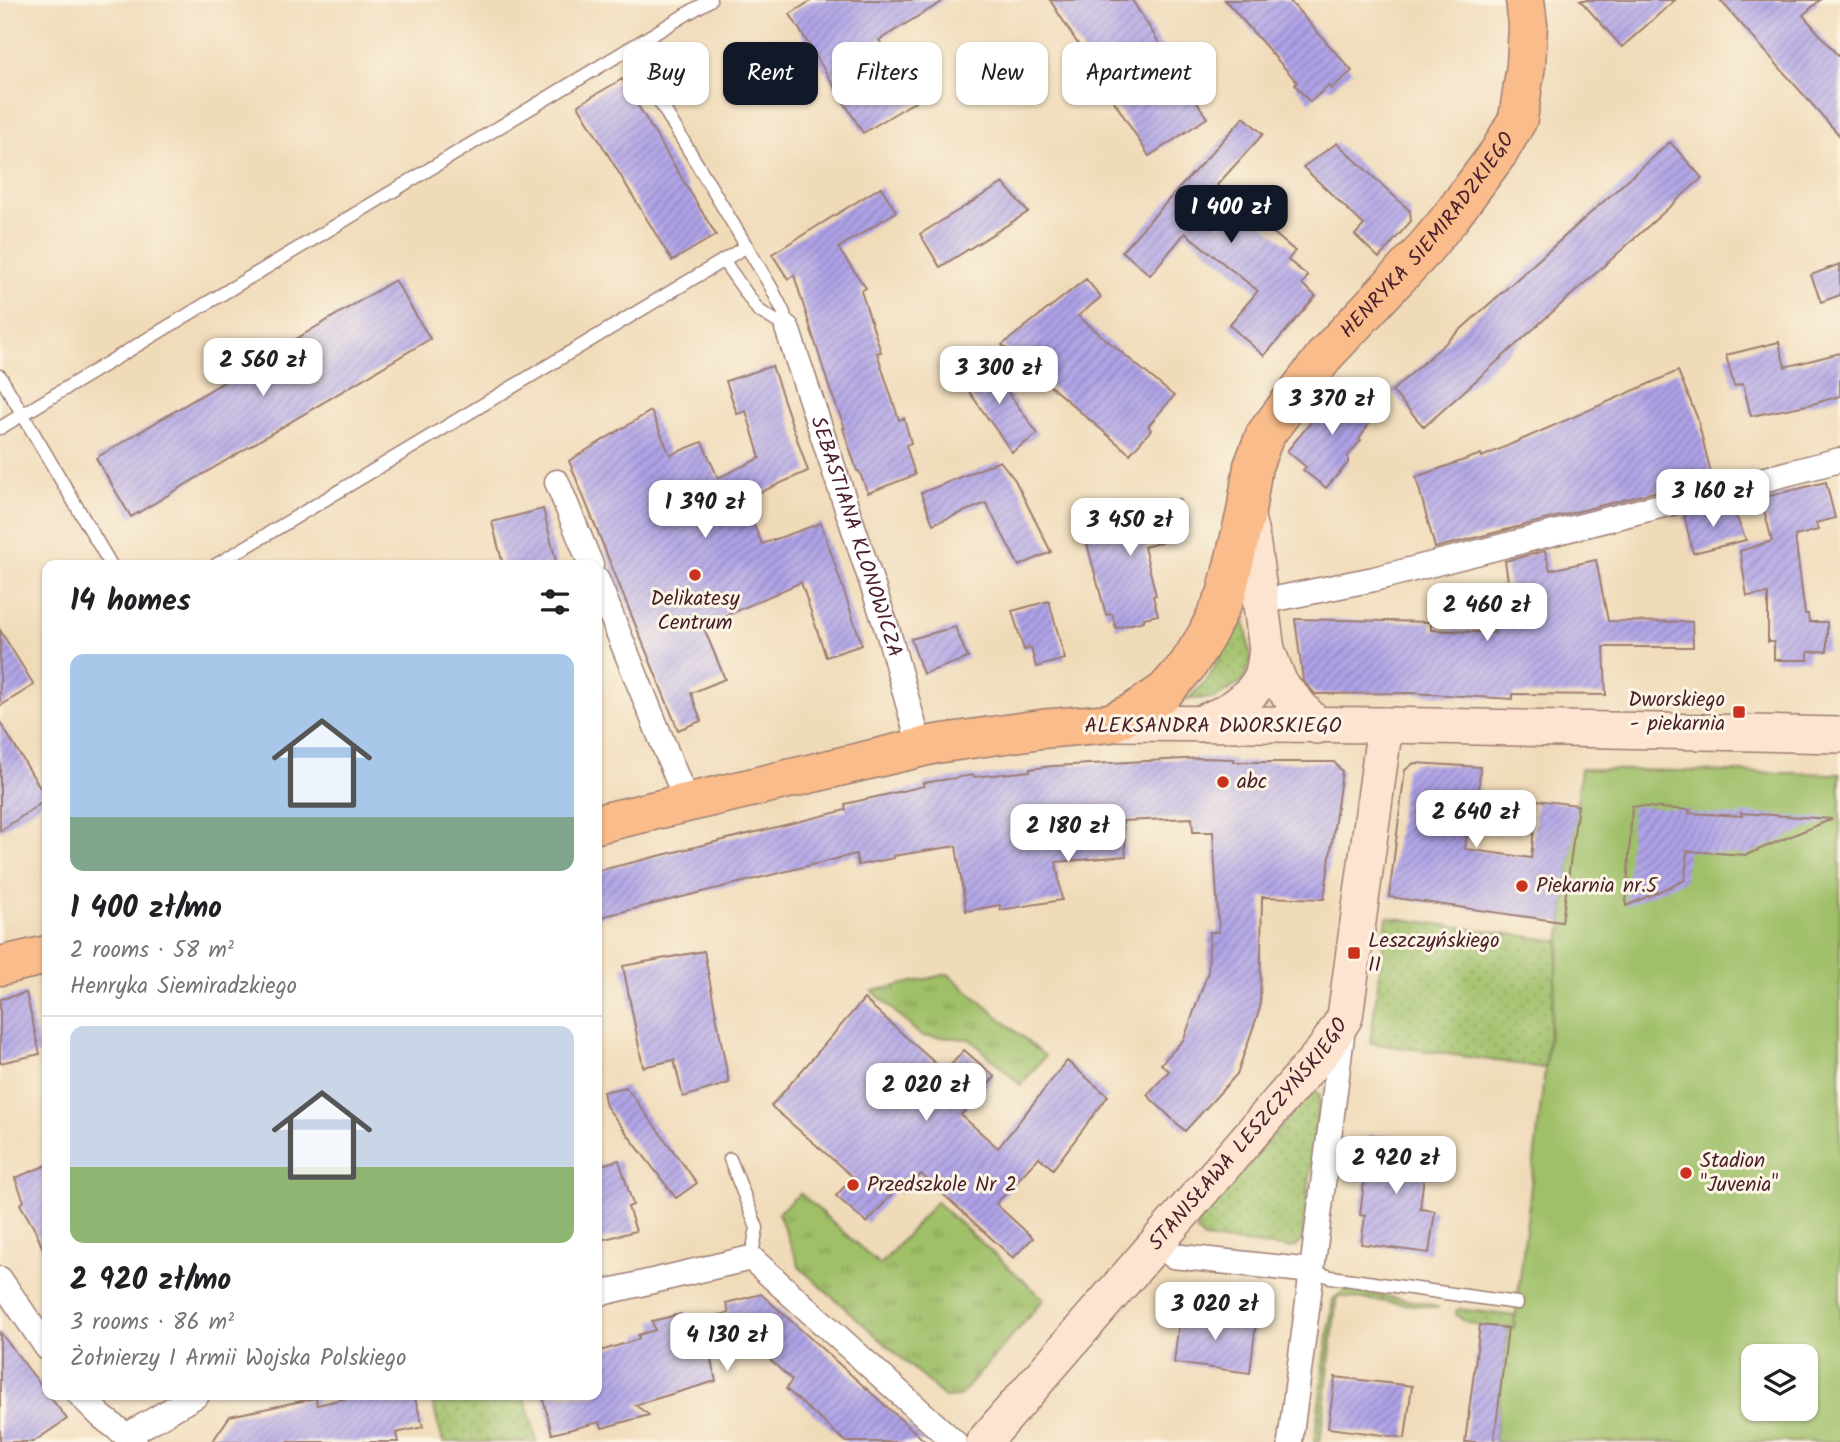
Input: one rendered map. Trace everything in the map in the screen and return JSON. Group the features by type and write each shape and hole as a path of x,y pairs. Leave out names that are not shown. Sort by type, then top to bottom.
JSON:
{"main road":[{"name":"HENRYKA SIEMIRADZKIEGO","path":"1110,723 1132,713 1164,692 1188,665 1206,635 1226,595 1246,512 1253,466 1265,435 1327,353 1450,218 1499,152 1518,119 1527,51 1525,0"},
{"name":"ALEKSANDRA DWORSKIEGO","path":"602,823 920,747 1041,729 1110,723"},
{"path":"0,966 42,956"}],"street":[{"name":"SEBASTIANA KLONOWICZA","path":"788,328 874,587 920,747"},
{"path":"1261,603 1374,579 1840,460"},
{"path":"557,482 589,560"},
{"path":"1246,512 1267,650 1280,684 1317,726"},
{"path":"602,592 687,803"},
{"path":"1194,725 1234,707 1251,692 1261,677 1267,650"},
{"name":"ALEKSANDRA DWORSKIEGO","path":"1110,723 1385,725 1840,735"},
{"name":"STANISŁAWA LESZCZYŃSKIEGO","path":"984,1442 1324,1050 1345,1017 1385,725"},
{"path":"1290,1442 1345,1017"},
{"path":"1157,1244 1173,1256 1312,1271"},
{"path":"602,1293 751,1258 954,1442"},
{"path":"0,1279 42,1341"},
{"path":"83,1400 130,1439 189,1400"}],"lane":[{"path":"640,42 709,0"},
{"path":"0,428 623,52"},
{"path":"662,105 771,287 788,328"},
{"path":"224,560 747,246"},
{"path":"723,260 758,310 788,328"},
{"path":"0,376 108,560"},
{"path":"730,1159 757,1228 751,1258"},
{"path":"1312,1271 1331,1277 1517,1303"}],"green space":[{"path":"1244,614 1251,661 1242,682 1215,698 1188,699 1209,678 1240,616"},
{"name":"Stadion \"Juvenia\"","path":"1581,769 1840,774 1840,1442 1494,1442 1508,1328 1514,1328"},
{"path":"1387,917 1559,941 1545,1068 1370,1043"},
{"path":"948,974 1045,1056 1021,1085 970,1039 921,1036 873,991"},
{"path":"1315,1091 1320,1095 1302,1240 1296,1247 1291,1248 1204,1239 1197,1232 1196,1224 1309,1094"},
{"path":"800,1193 880,1265 936,1202 1044,1299 959,1397 946,1398 800,1268 778,1213"},
{"path":"1345,1290 1425,1303 1439,1308 1337,1296"},
{"path":"1337,1296 1320,1442 1314,1442 1333,1299"},
{"path":"1459,1309 1515,1316 1514,1329 1467,1322 1456,1314"},
{"path":"431,1400 525,1400 537,1442 443,1442"}],"building":[{"path":"812,0 945,0 879,40 880,42 832,42 832,82 818,60 818,42 807,42 790,14"},
{"path":"1050,0 1132,0 1159,42 1077,42"},
{"path":"1225,0 1289,0 1352,71 1331,89 1328,86 1310,102 1295,85 1297,82"},
{"path":"1580,0 1675,0 1622,47"},
{"path":"1720,0 1820,0 1803,15 1840,58 1840,136"},
{"path":"622,79 623,105 638,105 716,235 672,261 578,105"},
{"path":"846,105 909,105 863,133"},
{"path":"1117,105 1199,105 1207,118 1149,156"},
{"path":"1244,117 1263,134 1217,185 1220,189 1202,205 1220,226 1245,209 1295,251 1288,260 1308,276 1302,284 1316,296 1264,356 1229,325 1258,291 1185,233 1150,275 1122,251"},
{"path":"1670,142 1702,178 1424,427 1392,391"},
{"path":"1337,143 1410,211 1411,221 1379,258 1355,235 1364,225 1303,167"},
{"path":"1003,183 1028,212 940,267 920,234"},
{"path":"881,187 896,212 838,248 866,288 861,291 881,352 877,353 899,420 904,418 911,443 906,445 915,475 868,493 857,471 794,275 788,279 772,254"},
{"path":"1840,264 1840,295 1821,302 1811,275"},
{"path":"1086,279 1101,297 1078,316 1174,396 1148,426 1151,430 1130,454 1002,345"},
{"path":"395,280 430,339 131,517 96,458"},
{"path":"1779,342 1785,367 1840,353 1840,396 1751,416 1743,384 1734,386 1726,355"},
{"path":"984,359 1038,434 1012,452 960,379"},
{"path":"772,366 808,471 743,500 762,544 821,523 862,645 826,657 801,582 703,626 725,679 691,693 701,721 678,730 569,461 651,411 670,455 702,442 718,478 760,458 746,411 737,414 726,381"},
{"path":"1678,371 1697,417 1712,477 1435,548 1416,477 1481,454 1482,457"},
{"path":"1343,384 1373,418 1348,456 1348,463 1326,488 1303,470 1306,467 1287,451"},
{"path":"1000,461 1015,480 1051,552 1019,566 986,503 933,524 921,493"},
{"path":"1826,482 1835,518 1816,523 1818,530 1795,536 1805,614 1808,614 1809,622 1827,622 1827,651 1808,652 1808,660 1774,660 1774,642 1768,642 1768,594 1747,596 1740,551 1772,541 1761,498"},
{"path":"1179,499 1185,521 1178,523 1182,537 1144,547 1158,615 1116,628 1112,614 1106,615 1082,525 1115,516 1114,512 1145,504 1146,508"},
{"path":"1720,506 1721,509 1732,506 1746,540 1693,553 1684,515"},
{"path":"543,509 556,560 502,560 492,522"},
{"path":"1545,551 1550,570 1596,560 1608,621 1692,622 1693,647 1604,647 1606,695 1513,694 1513,699 1411,693 1315,694 1303,680 1295,619 1431,622 1431,630 1495,633 1486,594 1510,593 1505,561"},
{"path":"1049,601 1065,659 1036,667 1031,648 1024,650 1012,611"},
{"path":"955,627 968,658 923,674 911,639"},
{"path":"0,630 34,685 0,706"},
{"path":"0,722 42,791 42,802 0,831"},
{"path":"1203,758 1234,759 1234,762 1334,762 1342,771 1324,899 1262,897 1260,1008 1237,1074 1185,1131 1147,1095 1169,1071 1161,1064 1184,1039 1208,972 1210,932 1219,932 1213,832 1193,832 1192,818 1123,821 1126,856 1056,862 1062,900 1000,910 1000,905 966,911 956,846 893,856 894,858 858,865 856,854 602,917 602,870 846,810 845,804 924,786 923,783 1053,766"},
{"path":"1414,763 1480,767 1478,804 1471,804 1465,849 1531,858 1537,800 1578,805 1562,922 1389,897 1405,770"},
{"path":"1632,806 1690,810 1689,813 1742,816 1741,813 1832,819 1746,855 1687,851 1685,880 1626,906"},
{"path":"704,951 729,1083 683,1097 674,1060 643,1067 623,966"},
{"path":"26,993 40,1054 0,1063 0,999"},
{"path":"864,999 945,1072 964,1050 995,1077 961,1115 998,1148 1067,1061 1108,1096 1053,1169 1039,1157 996,1204 1033,1238 1013,1258 921,1174 905,1192 899,1186 867,1223 836,1196 853,1177 771,1106"},
{"path":"626,1087 697,1183 676,1198 606,1106 603,1092"},
{"path":"1370,1135 1428,1143 1420,1209 1435,1211 1429,1253 1361,1244 1365,1216 1360,1215"},
{"path":"619,1160 633,1205 628,1207 636,1231 602,1240 602,1165"},
{"path":"42,1167 42,1247 20,1204 24,1201 15,1178"},
{"path":"761,1294 926,1442 846,1442 786,1389 792,1380 757,1348 711,1360 716,1381 635,1405 649,1415 602,1428 600,1422 552,1434 543,1400 602,1400 602,1350 639,1339 638,1335 655,1330 652,1321 681,1314 683,1322 729,1313 726,1303"},
{"path":"1180,1312 1256,1322 1250,1373 1174,1363"},
{"path":"1480,1325 1508,1328 1494,1442 1465,1442"},
{"path":"0,1332 42,1387 42,1400 52,1400 67,1419 33,1442 0,1442"},
{"path":"1335,1377 1412,1386 1405,1438 1328,1428"},
{"path":"306,1400 316,1400 317,1405 339,1400 415,1400 423,1427 396,1433 398,1442 212,1442 230,1416"}],"place":[{"name":"Delikatesy Centrum","path":"695,575"},
{"name":"Dworskiego - piekarnia","path":"1739,712"},
{"name":"abc","path":"1223,782"},
{"name":"Piekarnia nr.5","path":"1522,886"},
{"name":"Leszczyńskiego II","path":"1354,953"},
{"name":"Stadion \"Juvenia\"","path":"1686,1173"},
{"name":"Przedszkole Nr 2","path":"853,1185"}]}
